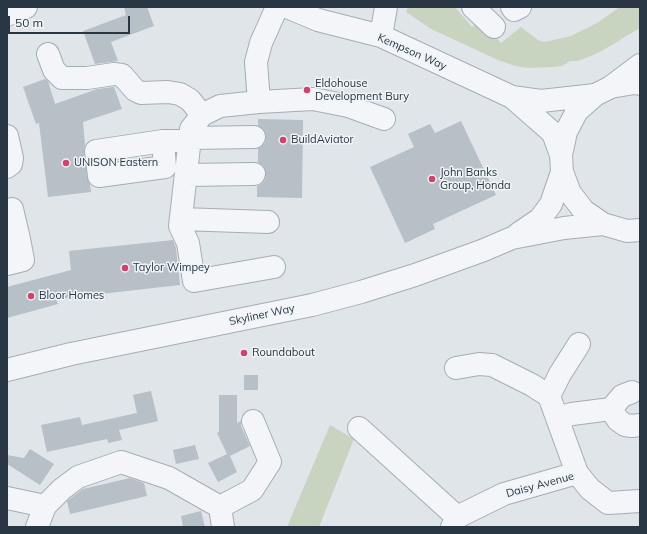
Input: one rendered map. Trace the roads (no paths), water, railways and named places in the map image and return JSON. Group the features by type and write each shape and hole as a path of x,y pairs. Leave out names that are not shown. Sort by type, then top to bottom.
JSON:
{"street":[{"path":"7,15 26,7"},
{"path":"259,102 256,62 261,43 277,7"},
{"name":"Kempson Way","path":"287,7 318,20 381,36 512,97 554,133 570,193 584,211 603,224"},
{"path":"381,36 386,7"},
{"path":"473,7 494,27"},
{"path":"512,7 514,10 520,7"},
{"path":"48,54 54,70 62,78 76,79 114,74 122,75 135,90 141,93 168,92 180,94 190,100 202,114"},
{"name":"Skyliner Way","path":"7,370 72,354 312,305 361,292 422,272 484,250 512,238 540,219 551,204 562,163 566,132 577,111 640,65"},
{"name":"Kempson Way","path":"512,97 541,101 603,91 634,83 640,84"},
{"path":"274,267 194,281 188,243 180,223 191,129 202,114 220,106 313,99 348,106 384,119"},
{"path":"7,136 12,158 11,164 7,167"},
{"path":"163,141 254,137"},
{"path":"186,175 254,174"},
{"path":"7,264 23,260 13,241 12,209"},
{"path":"180,223 268,222"},
{"path":"603,224 627,231 640,230"},
{"name":"Skyliner Way","path":"512,238 564,228 603,224"},
{"path":"541,391 560,374 579,344"},
{"path":"456,368 478,364 492,365 541,391 557,418 576,473"},
{"path":"557,418 572,414 611,409 622,396 632,392"},
{"path":"611,409 618,420 625,425 640,425"},
{"path":"37,527 45,506 62,489 78,477 122,462 170,478 221,517 252,490 270,462 253,421"},
{"name":"Daisy Avenue","path":"359,428 455,522 504,494 576,473 590,489 608,503 640,501"},
{"path":"7,498 45,506"}],"place":[{"name":"Eldohouse Development Bury","path":"307,90"},
{"name":"BuildAviator","path":"283,140"},
{"name":"UNISON Eastern","path":"66,163"},
{"name":"John Banks Group, Honda","path":"432,179"},
{"name":"Taylor Wimpey","path":"125,268"},
{"name":"Bloor Homes","path":"31,296"},
{"name":"Roundabout","path":"244,353"}]}
